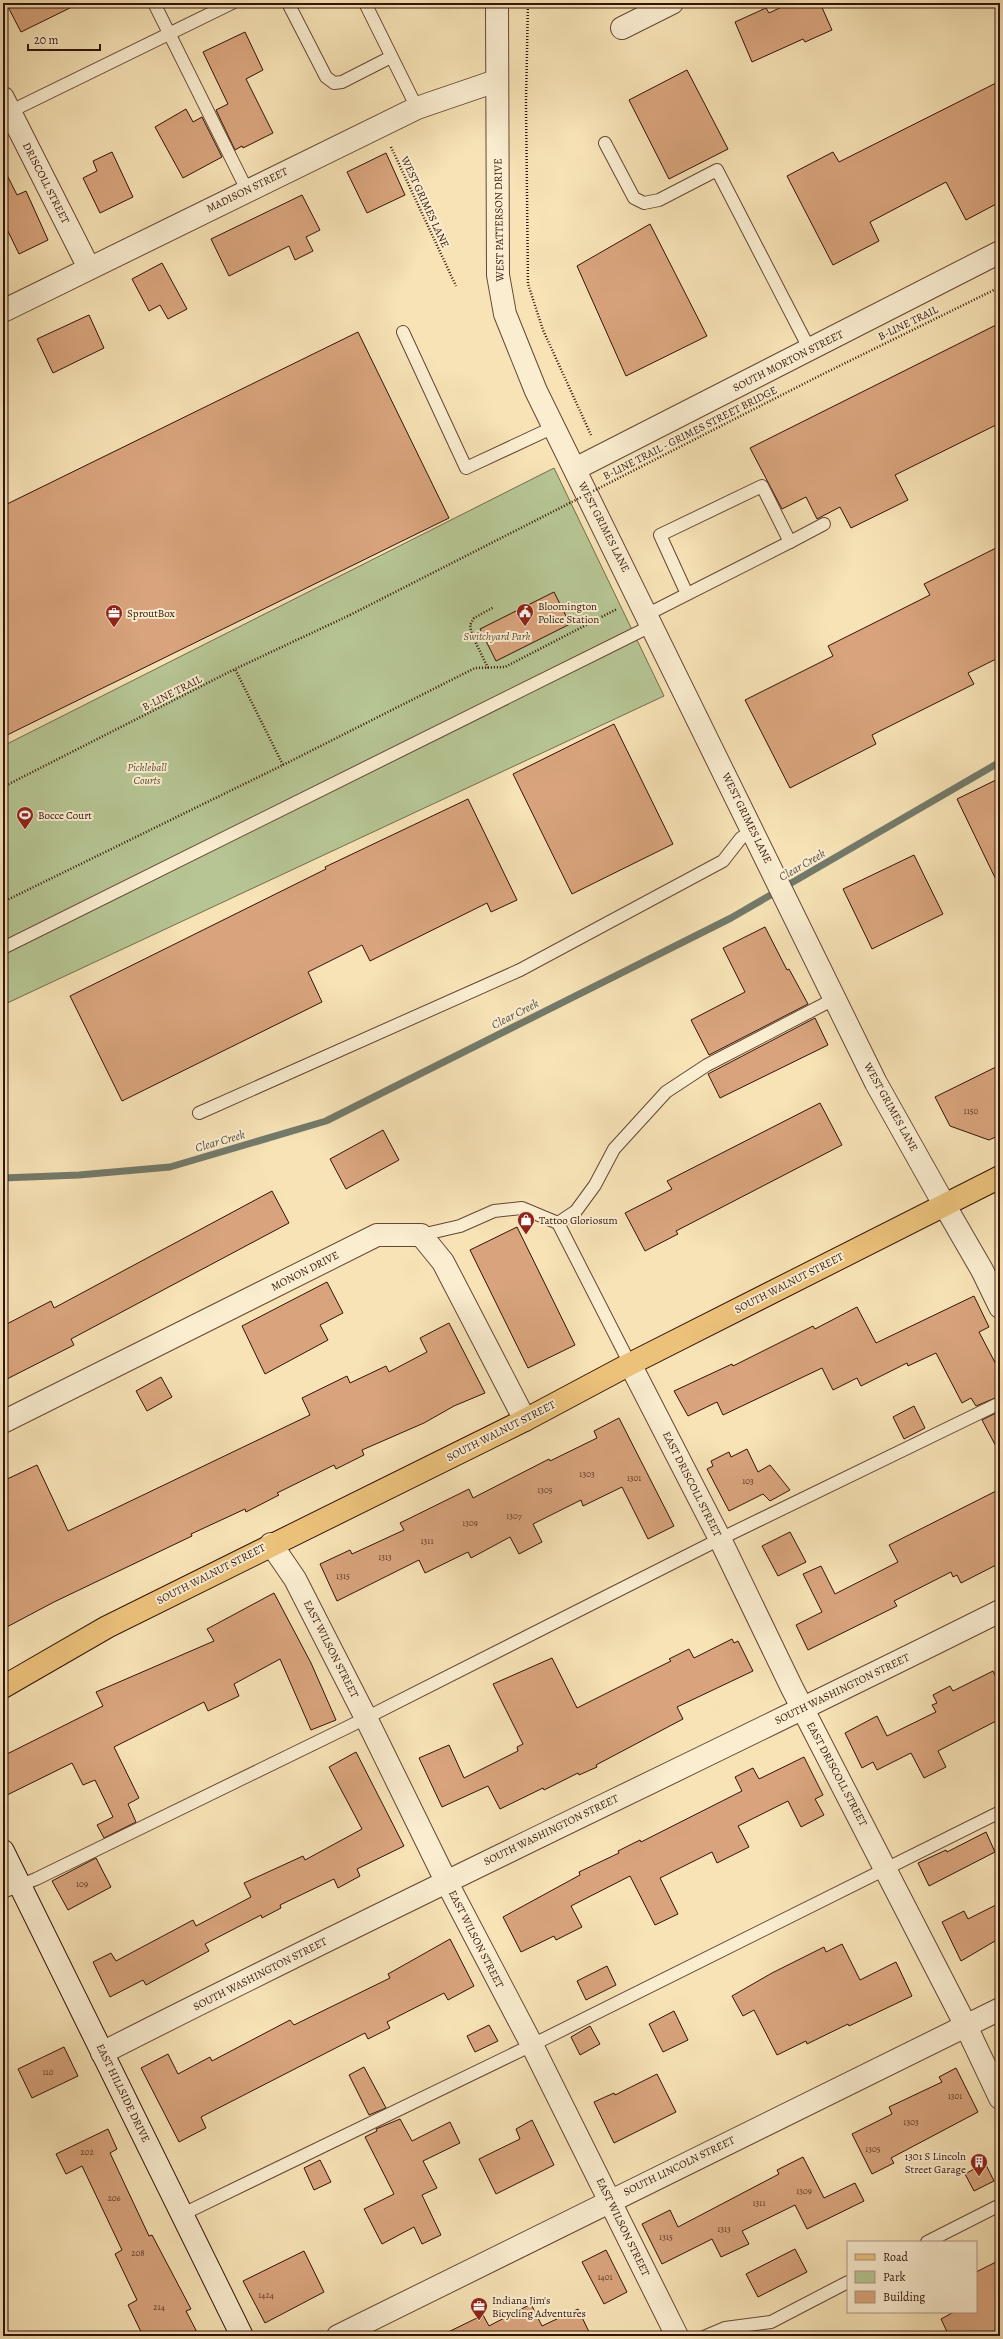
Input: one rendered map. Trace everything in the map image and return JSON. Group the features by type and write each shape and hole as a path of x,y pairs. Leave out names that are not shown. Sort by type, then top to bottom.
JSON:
{"main road":[{"name":"SOUTH WALNUT STREET","path":"3,1687 107,1627 271,1544 525,1420 630,1364 1000,1177"}],"street":[{"name":"WEST PATTERSON DRIVE","path":"497,3 496,81 498,275 506,314 536,391 575,469"},
{"path":"622,28 672,3"},
{"name":"MADISON STREET","path":"3,311 247,190 417,108 496,81"},
{"name":"DRISCOLL STREET","path":"5,108 89,268"},
{"name":"SOUTH MORTON STREET","path":"575,469 1000,252"},
{"name":"WEST GRIMES LANE","path":"575,469 836,998 876,1083 982,1270 1000,1307"},
{"name":"MONON DRIVE","path":"3,1422 377,1235 420,1235"},
{"path":"420,1235 443,1262 525,1420"},
{"name":"EAST DRISCOLL STREET","path":"630,1364 720,1539 803,1709 966,2026 1000,2098"},
{"name":"EAST WILSON STREET","path":"271,1544 295,1579 446,1880 532,2045 677,2336"},
{"name":"SOUTH WASHINGTON STREET","path":"102,2053 446,1880 803,1709 1000,1611"},
{"name":"EAST HILLSIDE DRIVE","path":"3,1851 11,1889 102,2053 183,2214 242,2336"},
{"name":"SOUTH LINCOLN STREET","path":"338,2336 610,2200 1000,2009"}],"lane":[{"path":"154,3 247,190"},
{"path":"5,108 170,34 232,3"},
{"path":"288,3 326,77 334,83 342,82 391,57"},
{"path":"365,3 417,108"},
{"path":"605,142 634,198 644,203 659,200 717,170 810,350"},
{"path":"403,332 466,468 554,427"},
{"path":"687,594 660,535 762,486 790,542"},
{"path":"3,948 650,620 687,594 824,524"},
{"path":"199,1113 520,970 723,861 741,838 753,831"},
{"path":"558,1223 576,1211 595,1184 614,1149 666,1092 707,1065 836,998"},
{"path":"420,1235 460,1226 494,1211 522,1208 558,1223 615,1338 630,1364"},
{"path":"11,1889 366,1718 720,1539 1000,1403"},
{"path":"183,2214 532,2045 1000,1812"},
{"path":"929,2241 1000,2205"},
{"path":"706,2336 725,2328 771,2322 847,2283"}],"path":[{"path":"528,3 526,102 528,284 543,330 600,455"},
{"name":"WEST GRIMES LANE","path":"381,125 456,286"},
{"name":"B-LINE TRAIL","path":"823,374 1000,287"},
{"name":"B-LINE TRAIL - GRIMES STREET BRIDGE","path":"350,615 823,374"},
{"path":"3,902 283,765 475,668 489,669 505,667 623,606"},
{"path":"489,669 472,635 470,625 474,618 494,607"},
{"name":"B-LINE TRAIL","path":"3,787 235,669 350,615"},
{"path":"235,669 283,765"}],"green space":[{"name":"Switchyard Park","path":"554,468 664,696 3,1005 3,746"}],"building":[{"path":"6,3 80,3 21,32"},
{"path":"790,3 820,3 832,30 805,42 803,39 752,62 735,22 766,8 769,13"},
{"path":"245,32 263,70 246,79 273,133 243,148 242,146 235,150 216,110 228,104 203,52"},
{"path":"687,70 728,149 669,179 629,100"},
{"path":"1000,81 1000,202 966,220 946,182 870,222 879,241 833,265 787,176 833,152 839,162"},
{"path":"186,109 193,122 202,117 222,157 183,178 155,127"},
{"path":"112,152 133,197 100,213 83,178 97,171 93,161"},
{"path":"386,153 405,195 367,213 347,172"},
{"path":"3,167 17,195 26,191 48,240 19,254 3,221"},
{"path":"302,195 320,230 306,237 313,251 295,260 289,246 229,276 211,239"},
{"path":"650,224 707,336 626,376 577,266"},
{"path":"162,263 187,309 168,319 160,305 149,311 132,279"},
{"path":"89,315 104,348 53,373 37,339"},
{"path":"1000,323 1000,423 895,475 908,500 851,528 840,507 817,519 806,497 782,509 750,448"},
{"name":"SproutBox","path":"358,332 449,518 3,737 3,506"},
{"path":"1000,546 1000,657 968,673 974,684 872,735 876,744 790,788 745,700 833,656 828,646 930,595 924,584"},
{"name":"Bloomington Police Station","path":"554,592 570,624 496,661 480,629"},
{"path":"614,724 673,844 572,894 513,774"},
{"path":"1000,778 1000,888 957,799"},
{"path":"468,799 517,900 491,912 487,903 370,961 362,945 308,972 322,1002 122,1101 70,996 326,869 325,867"},
{"path":"914,855 943,914 872,949 843,889"},
{"path":"765,927 787,970 789,969 808,1004 709,1055 691,1020 745,992 723,948"},
{"path":"815,1018 828,1045 720,1098 708,1074"},
{"path":"1000,1065 1000,1135 989,1140 950,1126 935,1097"},
{"path":"820,1103 842,1145 676,1231 678,1234 645,1251 625,1213 672,1189 667,1181"},
{"path":"383,1130 399,1160 346,1189 330,1159"},
{"path":"272,1191 289,1223 71,1339 74,1345 3,1381 3,1326 51,1301 54,1308"},
{"path":"517,1227 575,1345 528,1368 470,1250"},
{"path":"327,1282 343,1313 320,1325 328,1340 265,1374 242,1326"},
{"path":"974,1296 989,1327 979,1332 1000,1372 1000,1396 976,1406 971,1398 962,1403 936,1353 908,1366 907,1363 861,1386 857,1378 833,1390 822,1368 723,1415 717,1402 688,1416 674,1391 732,1364 733,1366 813,1326 815,1329 857,1307 876,1343"},
{"path":"449,1323 485,1393 454,1406 424,1423 362,1450 364,1455 336,1469 334,1465 277,1493 279,1495 246,1512 245,1509 191,1534 192,1536 54,1602 3,1629 3,1481 37,1465 68,1531 310,1415 302,1398 347,1376 350,1383 386,1366 389,1372 427,1352 420,1338"},
{"path":"161,1377 172,1397 147,1411 136,1391"},
{"path":"914,1406 925,1428 904,1439 893,1417"},
{"path":"1000,1411 1000,1454 982,1420"},
{"path":"619,1418 674,1526 648,1539 622,1487 583,1506 581,1500 533,1524 542,1542 519,1554 510,1537 471,1558 468,1552 425,1573 419,1560 337,1601 320,1564 350,1550 352,1554 404,1530 400,1523 469,1489 473,1498 549,1459 550,1461 597,1438 594,1431"},
{"path":"747,1449 758,1472 770,1465 790,1490 770,1501 763,1494 729,1511 707,1469 713,1466 711,1461 729,1452 731,1457"},
{"path":"1000,1489 1000,1563 961,1583 957,1575 953,1577 951,1572 894,1601 897,1606 808,1650 796,1625 822,1612 803,1574 821,1566 835,1594 898,1562 889,1545"},
{"path":"790,1532 806,1562 778,1576 762,1546"},
{"path":"274,1593 311,1663 336,1720 311,1730 280,1659 234,1684 239,1696 208,1711 204,1702 114,1747 139,1798 128,1804 136,1822 104,1838 97,1825 113,1817 95,1780 83,1785 72,1763 3,1797 3,1756 103,1706 96,1692 214,1641 207,1629"},
{"path":"732,1639 734,1643 738,1641 753,1671 677,1707 683,1719 596,1765 597,1767 579,1775 578,1773 544,1790 543,1788 500,1809 488,1786 442,1807 419,1758 449,1745 464,1778 518,1751 517,1747 523,1744 493,1684 552,1658 577,1708 671,1661 669,1659 689,1649 694,1658"},
{"path":"993,1671 1000,1685 1000,1719 938,1751 946,1767 924,1778 911,1753 877,1770 873,1762 862,1768 845,1733 877,1716 887,1736 936,1712 932,1705 937,1703 933,1695 950,1686 953,1691"},
{"path":"356,1752 404,1846 357,1869 360,1876 338,1888 334,1879 280,1905 281,1908 262,1918 261,1915 205,1944 209,1951 146,1985 143,1980 110,1997 93,1962 111,1953 116,1961 193,1920 196,1926 251,1897 244,1883 303,1856 305,1860 362,1829 329,1767"},
{"path":"804,1757 823,1795 815,1799 824,1815 801,1827 788,1801 738,1826 749,1847 717,1863 712,1852 660,1878 678,1914 655,1925 630,1876 571,1906 582,1927 556,1940 554,1936 521,1952 503,1917 580,1875 579,1872 619,1853 618,1851 640,1840 641,1842 742,1791 735,1777 753,1768 759,1779"},
{"path":"986,1832 995,1852 929,1886 918,1863 946,1850 947,1852"},
{"path":"96,1858 111,1887 68,1910 52,1881"},
{"path":"1000,1903 1000,1938 961,1961 942,1922 964,1911 968,1919"},
{"path":"450,1939 474,1986 448,2000 444,1993 387,2022 390,2028 368,2039 365,2033 201,2117 206,2128 179,2142 141,2068 168,2054 178,2074 210,2057 212,2061 290,2020 294,2025 390,1978 388,1974"},
{"path":"842,1944 860,1980 896,1962 912,1996 849,2026 848,2024 807,2044 806,2041 777,2055 754,2010 743,2016 732,1996 772,1973 824,1947 826,1952"},
{"path":"607,1966 616,1985 586,2000 577,1981"},
{"path":"674,2011 688,2040 663,2052 649,2024"},
{"path":"489,2025 498,2041 475,2052 467,2036"},
{"path":"590,2026 600,2044 580,2055 571,2037"},
{"path":"64,2047 78,2076 32,2098 18,2069"},
{"path":"364,2067 386,2108 369,2115 349,2075"},
{"path":"956,2068 978,2112 891,2158 894,2163 872,2174 852,2134 892,2114 889,2107 942,2082 939,2077"},
{"path":"657,2074 676,2112 614,2143 594,2102 614,2093 615,2095"},
{"path":"400,2119 412,2141 450,2122 460,2143 423,2161 437,2188 422,2195 441,2235 422,2244 414,2227 382,2244 364,2209 394,2194 365,2137 377,2131 376,2129"},
{"path":"532,2120 554,2165 496,2194 479,2159 520,2139 516,2129"},
{"path":"108,2129 117,2149 110,2153 149,2236 152,2235 191,2309 186,2311 199,2336 143,2336 128,2305 137,2300 115,2254 122,2250 82,2166 66,2174 56,2154"},
{"path":"803,2157 824,2198 855,2183 864,2201 807,2229 795,2205 742,2231 749,2244 721,2257 712,2239 662,2264 642,2224 670,2210 678,2227 779,2174 777,2170"},
{"path":"320,2160 331,2182 314,2190 304,2168"},
{"name":"1301 S Lincoln Street Garage","path":"985,2163 994,2181 974,2191 965,2174"},
{"path":"795,2249 807,2272 758,2297 746,2274"},
{"path":"606,2250 627,2292 604,2304 582,2262"},
{"path":"304,2251 324,2292 265,2323 243,2281"},
{"path":"1000,2260 1000,2336 949,2336 941,2319 952,2313 977,2313 977,2272"},
{"path":"531,2304 542,2326 578,2309 591,2336 440,2336 483,2315 489,2326"}],"waterway":[{"name":"Clear Creek","path":"3,1178 79,1175 170,1167 326,1121 731,918 1000,762"}],"place":[{"name":"Bloomington Police Station","path":"525,627"},
{"name":"SproutBox","path":"114,628"},
{"name":"Bocce Court","path":"25,830"},
{"name":"Tattoo Gloriosum","path":"526,1235"},
{"name":"1301 S Lincoln Street Garage","path":"979,2177"},
{"name":"Indiana Jim's Bicycling Adventures","path":"479,2321"}],"park label":[{"name":"Pickleball Courts","path":"147,773"}]}
